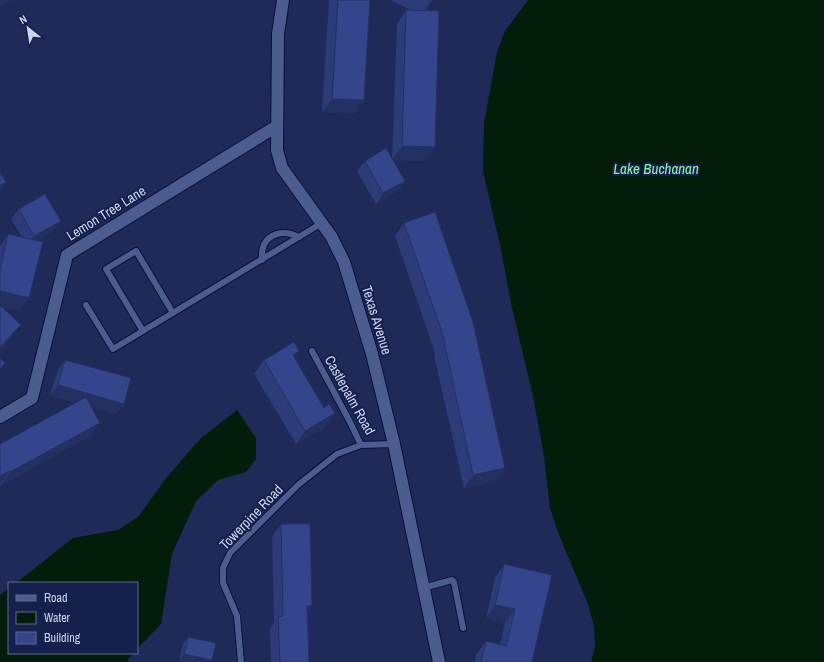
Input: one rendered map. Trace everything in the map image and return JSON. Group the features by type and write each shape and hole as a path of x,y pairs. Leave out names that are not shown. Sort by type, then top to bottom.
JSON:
{"street":[{"name":"Texas Avenue","path":"283,0 278,34 277,150 282,168 331,236 344,262 372,354 394,444 439,662"},
{"name":"Lemon Tree Lane","path":"0,417 32,398 67,255 278,126"}],"lane":[{"path":"86,305 113,349 322,223"},
{"path":"262,260 261,249 265,242 277,234 289,233 299,237"},
{"path":"143,331 106,269 136,251 173,313"},
{"name":"Castlepalm Road","path":"312,351 361,445 394,444"},
{"name":"Towerpine Road","path":"240,662 237,616 223,584 223,568 230,553 298,485 337,454 361,445"},
{"path":"423,588 452,580 454,582 463,628"}],"water":[{"name":"Lake Buchanan","path":"528,0 824,0 824,662 591,662 595,646 594,626 588,604 559,535 550,508 544,456 533,396 512,308 500,245 483,171 484,123 497,52 505,31"},
{"path":"237,410 256,438 256,459 246,472 218,480 196,501 172,554 161,624 138,648 138,582 17,582 73,538 118,530 138,517 167,477 201,438"},
{"path":"8,589 8,654 133,654 128,659 128,662 0,662 0,595"}],"building":[{"path":"338,0 370,0 364,100 332,99"},
{"path":"406,10 439,11 435,147 402,146"},
{"path":"386,148 405,181 383,193 365,161"},
{"path":"0,172 6,182 0,186"},
{"path":"45,194 61,221 34,236 19,209"},
{"path":"435,212 473,322 505,468 473,475 445,341 404,223"},
{"path":"8,234 43,242 29,298 0,291 0,269"},
{"path":"0,305 21,325 0,347"},
{"path":"294,342 299,351 293,355 324,408 329,404 335,413 305,431 264,360"},
{"path":"0,358 5,363 0,369"},
{"path":"65,360 131,378 124,404 58,385"},
{"path":"86,397 100,423 0,476 0,444"},
{"path":"281,524 310,524 312,606 307,606 309,662 280,662 278,617 283,616"},
{"path":"504,564 552,575 532,662 481,662 486,641 506,646 515,609 495,605"},
{"path":"188,637 216,643 212,660 184,654"}]}
